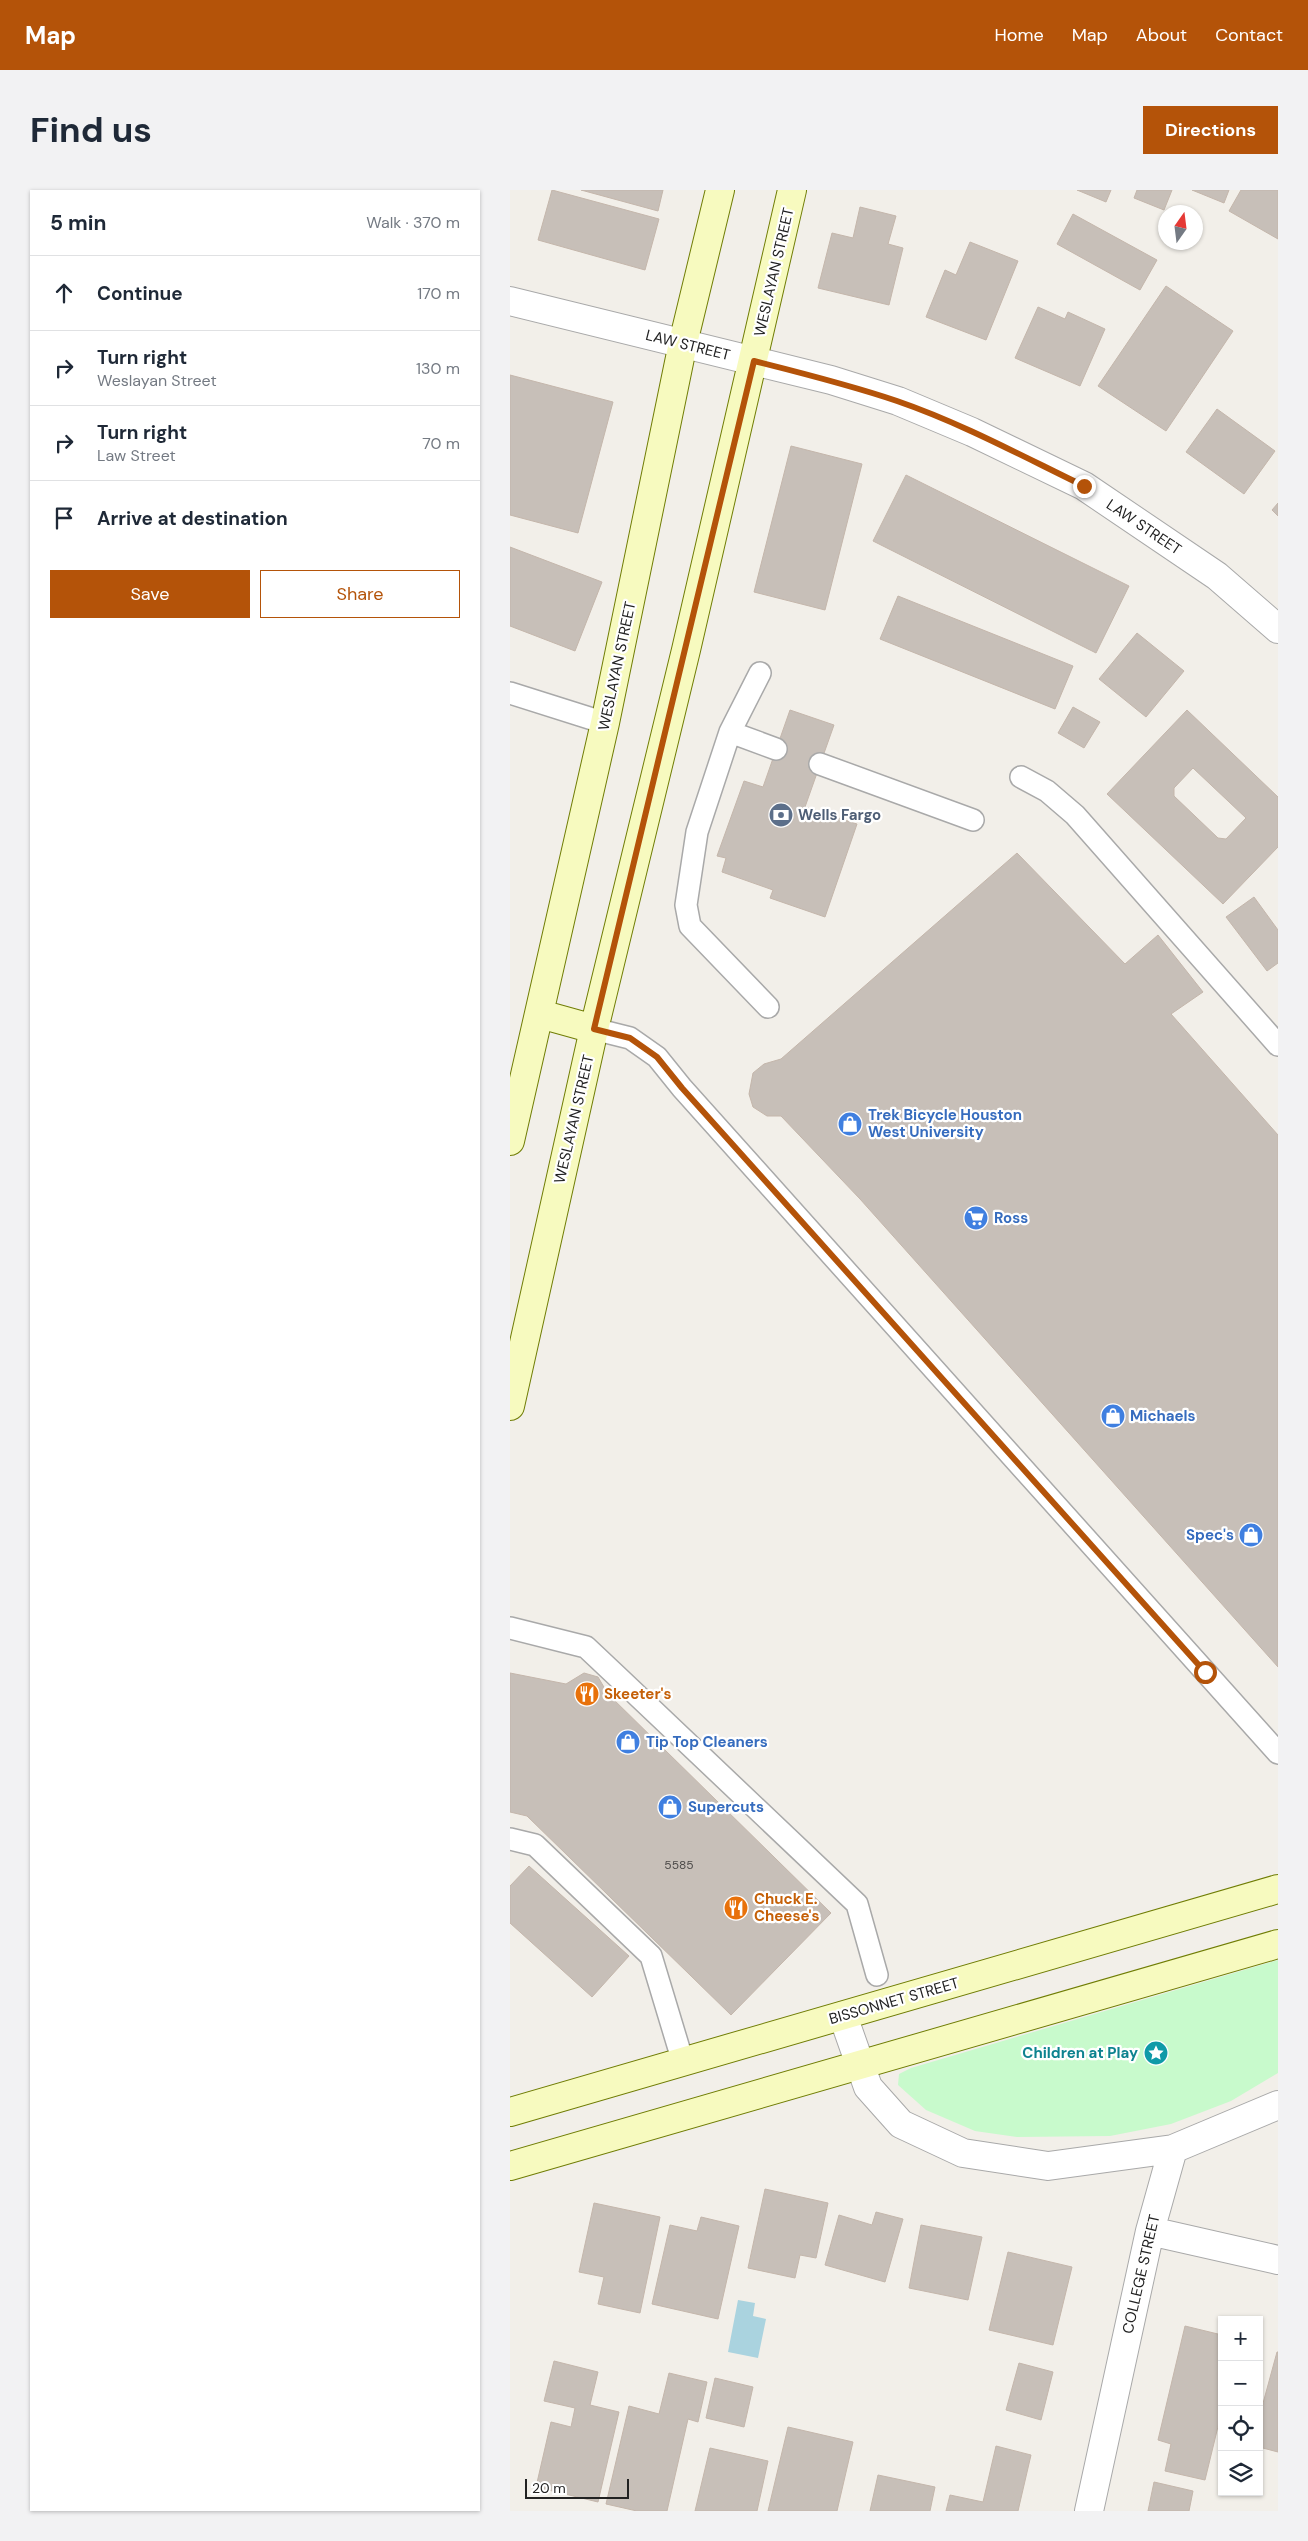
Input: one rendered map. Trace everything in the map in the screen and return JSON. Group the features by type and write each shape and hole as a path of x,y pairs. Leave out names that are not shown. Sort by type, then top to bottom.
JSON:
{"main road":[{"name":"WESLAYAN STREET","path":"510,1141 605,723 683,343 720,190"},
{"name":"WESLAYAN STREET","path":"510,1406 594,1029 754,361 792,190"},
{"path":"540,1014 594,1029"},
{"name":"BISSONNET STREET","path":"510,2112 1278,1889"},
{"path":"510,2166 1278,1944"}],"street":[{"name":"LAW STREET","path":"510,301 831,380 898,401 972,432 1084,486 1217,576 1278,629"},
{"path":"843,2016 868,2088 901,2124 963,2153 1048,2166 1172,2149 1278,2105"},
{"name":"COLLEGE STREET","path":"1089,2511 1150,2230 1172,2149"},
{"path":"1150,2230 1278,2260"}],"lane":[{"path":"760,672 730,732 697,832 686,905 690,926 768,1007"},
{"path":"510,693 605,723"},
{"path":"730,732 776,749"},
{"path":"820,764 973,820"},
{"path":"1021,777 1047,791 1075,815 1278,1045"},
{"path":"594,1029 630,1038 657,1057 682,1088 1278,1753"},
{"path":"510,1628 586,1647 614,1673 857,1904 877,1975"},
{"path":"510,1839 535,1845 651,1956 683,2062"}],"green space":[{"path":"1278,1960 1278,2073 1231,2101 1171,2124 1110,2136 1017,2137 975,2131 926,2110 898,2085 899,2074 911,2068"}],"water":[{"path":"738,2300 755,2303 753,2316 766,2319 758,2358 728,2352"}],"building":[{"path":"552,190 659,219 645,270 538,240"},
{"path":"581,190 663,190 658,211"},
{"path":"1077,190 1111,190 1106,202"},
{"path":"1137,190 1172,190 1166,205 1158,205 1158,208 1134,198"},
{"path":"1192,190 1229,190 1224,203"},
{"path":"1241,190 1278,190 1278,239 1229,211"},
{"path":"860,207 896,216 888,244 903,248 889,305 818,288 832,233 853,238"},
{"path":"1073,214 1157,260 1140,290 1057,244"},
{"path":"970,242 1018,261 986,340 926,317 945,270 956,275"},
{"path":"1166,286 1233,331 1166,431 1098,386"},
{"path":"1038,307 1065,319 1068,312 1105,329 1080,386 1015,358"},
{"path":"510,375 613,402 578,533 510,515"},
{"path":"1217,409 1275,451 1244,494 1186,452"},
{"path":"791,446 862,464 825,610 754,592"},
{"path":"906,475 1129,586 1096,653 873,541"},
{"path":"1278,503 1278,516 1272,510"},
{"path":"510,547 602,582 575,651 510,626"},
{"path":"898,596 1073,666 1055,709 880,639"},
{"path":"1137,633 1184,671 1146,717 1099,679"},
{"path":"1073,707 1100,722 1084,748 1058,733"},
{"name":"Wells Fargo","path":"790,710 834,725 805,807 857,824 825,917 770,898 773,890 722,872 726,858 717,856 744,781 763,787"},
{"path":"1187,710 1278,797 1278,847 1223,904 1107,794","holes":["1193,768 1246,818 1226,839 1218,838 1174,796 1174,788"]},
{"path":"1017,853 1125,964 1158,935 1203,992 1171,1014 1278,1135 1278,1667 860,1199 781,1116 767,1116 753,1107 749,1094 753,1073 764,1064 781,1059"},
{"path":"1254,897 1278,930 1278,963 1267,971 1226,917"},
{"path":"510,1673 566,1684 584,1673 598,1677 608,1694 831,1913 731,2015 527,1816 510,1812"},
{"path":"529,1866 629,1956 592,1997 510,1923 510,1886"},
{"path":"765,2189 828,2203 816,2258 800,2255 795,2278 748,2268"},
{"path":"594,2203 660,2217 640,2313 598,2304 604,2277 579,2272"},
{"path":"876,2212 903,2219 885,2282 825,2265 839,2215 872,2225"},
{"path":"701,2217 739,2226 718,2319 652,2304 670,2225 697,2231"},
{"path":"921,2225 982,2237 968,2300 909,2288"},
{"path":"1008,2252 1072,2267 1053,2345 989,2330"},
{"path":"1185,2326 1218,2334 1218,2426 1205,2480 1165,2471 1171,2444 1158,2440"},
{"path":"1278,2352 1278,2452 1263,2448 1263,2403"},
{"path":"554,2361 598,2372 590,2405 619,2412 598,2502 536,2487 551,2422 571,2427 575,2408 544,2401"},
{"path":"1019,2363 1053,2372 1041,2420 1006,2410"},
{"path":"669,2373 707,2382 698,2422 688,2419 667,2511 637,2511 606,2504 629,2406 659,2414"},
{"path":"715,2378 753,2387 744,2427 706,2418"},
{"path":"788,2427 853,2442 837,2511 768,2511"},
{"path":"996,2446 1031,2455 1018,2511 946,2511 950,2495 983,2502"},
{"path":"710,2448 768,2461 757,2511 695,2511"},
{"path":"878,2475 935,2487 930,2511 870,2511"},
{"path":"1154,2482 1193,2491 1189,2511 1148,2511"}],"place":[{"name":"Wells Fargo","path":"781,815"},
{"name":"Trek Bicycle Houston West University","path":"850,1124"},
{"name":"Ross","path":"976,1218"},
{"name":"Michaels","path":"1113,1416"},
{"name":"Spec's","path":"1251,1535"},
{"name":"Skeeter's","path":"587,1694"},
{"name":"Tip Top Cleaners","path":"628,1742"},
{"name":"Supercuts","path":"670,1807"},
{"name":"Chuck E. Cheese's","path":"736,1908"},
{"name":"Children at Play","path":"1156,2053"}],"route":[{"path":"1084,486 972,432 898,401 831,380 754,361 594,1029 630,1038 657,1057 682,1088 1205,1672"}]}
